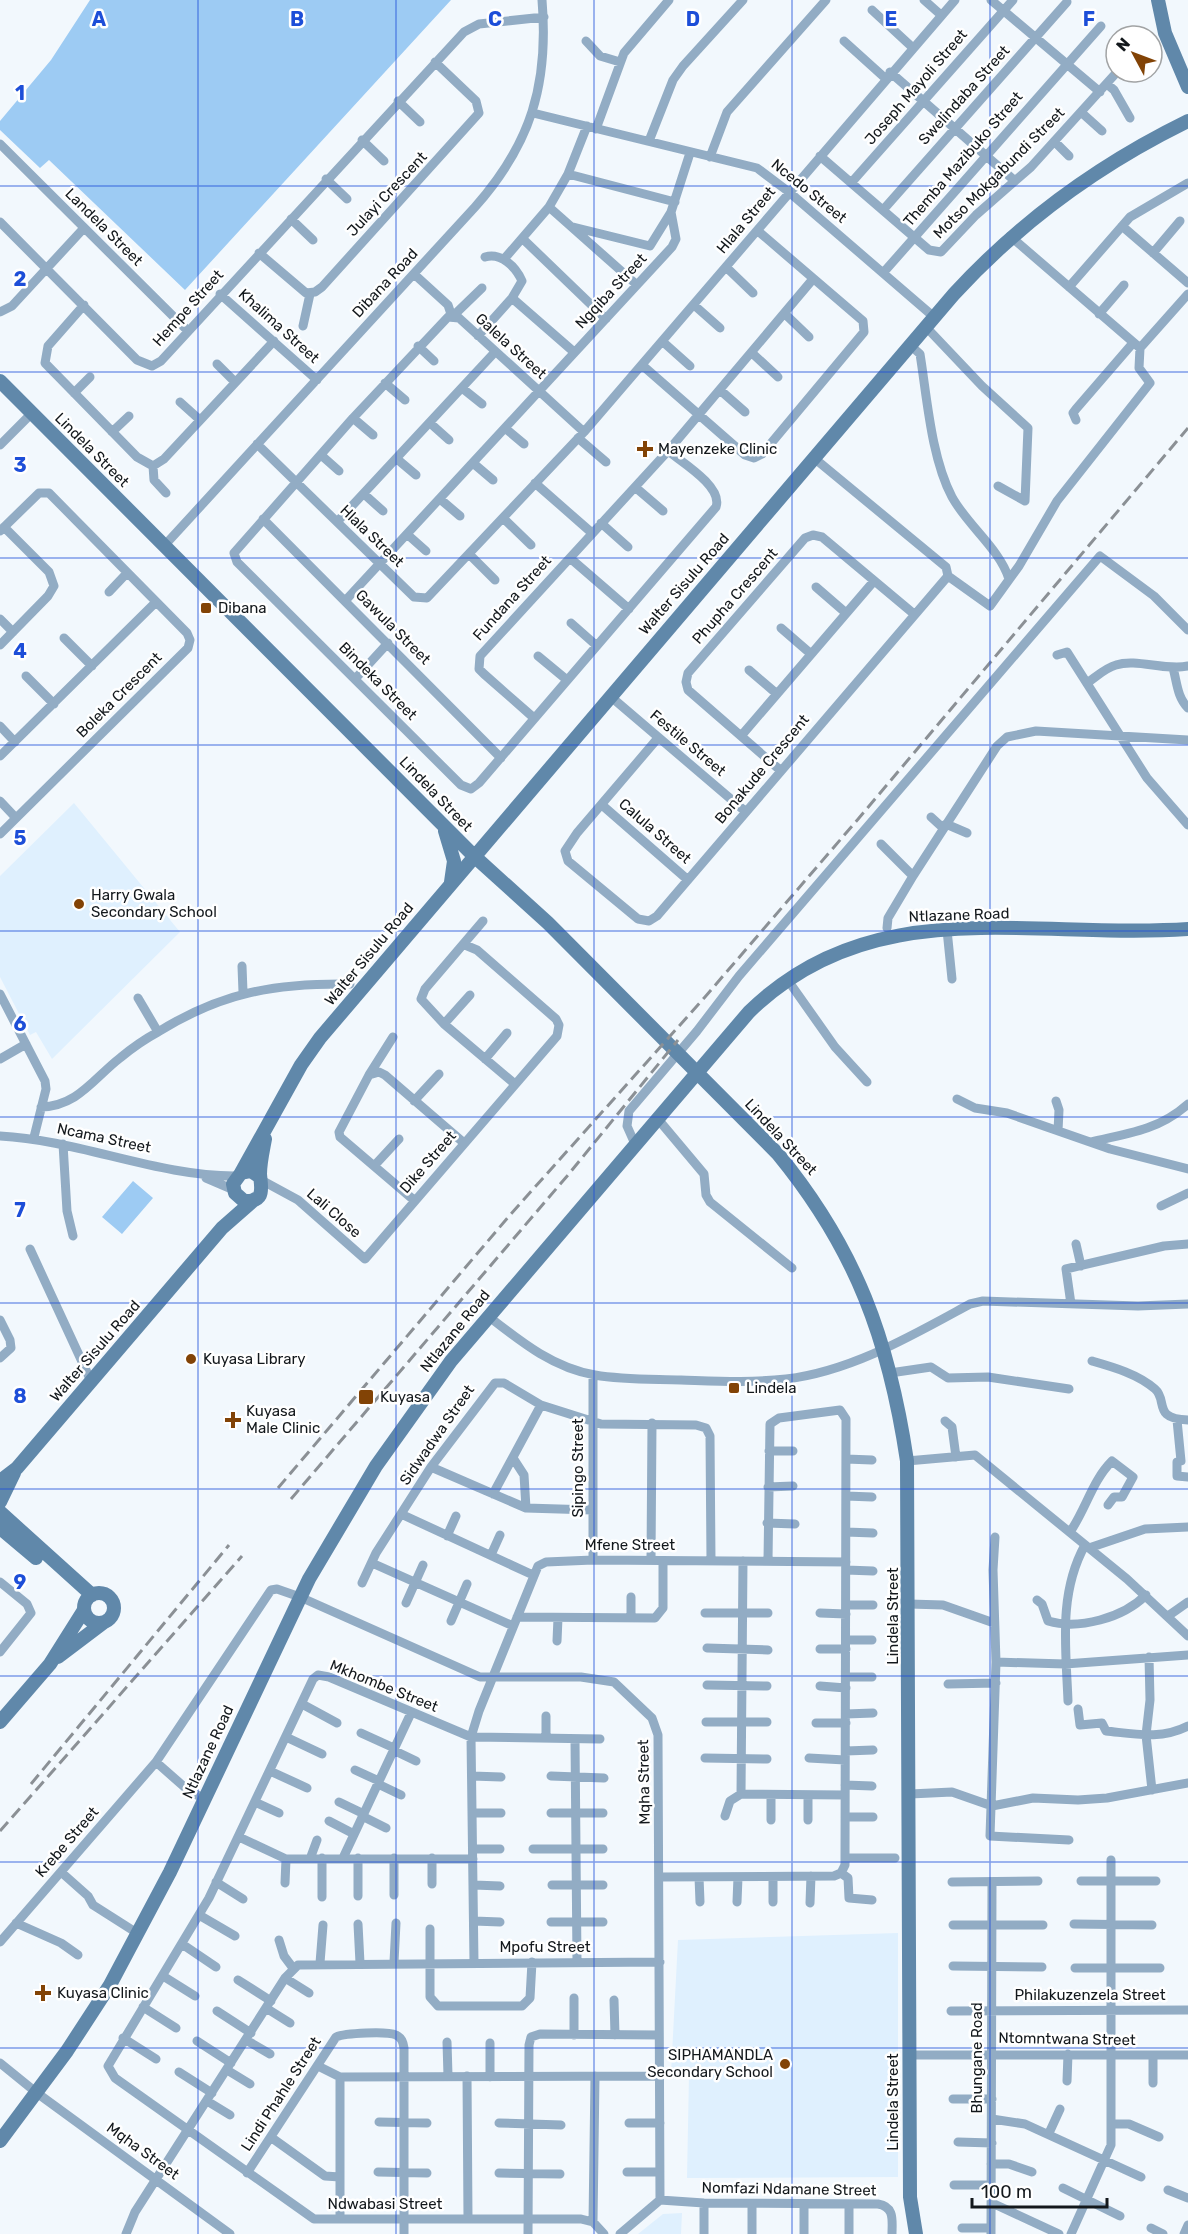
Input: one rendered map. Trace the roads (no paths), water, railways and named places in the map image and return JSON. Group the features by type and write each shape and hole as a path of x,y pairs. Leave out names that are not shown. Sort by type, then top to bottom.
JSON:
{"street":[{"name":"Dibana Road","path":"164,546 492,188 516,151 533,113 542,80 544,17 542,0"},
{"path":"505,258 549,207 591,127 627,47 669,0"},
{"path":"649,141 673,80 743,0"},
{"path":"710,157 727,112 826,0"},
{"path":"924,0 941,15"},
{"name":"Hlala Street","path":"257,444 414,597 422,599 432,594 581,435 758,231 912,47 955,0"},
{"path":"991,0 1100,92"},
{"name":"Joseph Mayoli Street","path":"851,183 922,100 1013,0"},
{"path":"1158,0 1165,33 1188,87"},
{"name":"Swelindaba Street","path":"883,210 954,127 1067,2"},
{"path":"872,10 912,47"},
{"name":"Hempe Street","path":"0,222 137,360 148,366 160,361 464,32 475,25 544,17"},
{"name":"Themba Mazibuko Street","path":"883,273 1101,26"},
{"path":"586,41 600,56 620,62"},
{"path":"844,41 922,100 1015,181"},
{"name":"Julayi Crescent","path":"310,294 322,287 476,118 480,109 477,101 435,62"},
{"path":"1107,84 1114,90 1130,118"},
{"name":"Motso Mokgabundi Street","path":"915,237 929,249 941,252 976,215 1015,181 1054,142 1107,84"},
{"path":"399,101 420,122"},
{"name":"Ncedo Street","path":"533,113 757,168 789,192 883,273 930,322 982,386 1028,428 1026,501 998,486"},
{"path":"1082,113 1102,131"},
{"name":"Walter Sisulu Road","path":"239,1174 301,1065 320,1038 930,322 1010,236 1083,179 1122,154 1188,121"},
{"path":"362,140 384,161"},
{"path":"1054,142 1069,156"},
{"name":"Landela Street","path":"0,144 188,331"},
{"name":"Ngqiba Street","path":"345,601 606,319 674,242 673,207 690,153"},
{"path":"820,156 915,237"},
{"path":"568,174 673,207 650,246 573,228"},
{"path":"326,179 347,199"},
{"path":"1069,287 1131,217 1188,183"},
{"path":"549,207 637,285"},
{"path":"291,219 313,240"},
{"path":"1153,253 1180,221"},
{"path":"1122,226 1188,283"},
{"path":"0,312 12,306 84,228"},
{"path":"642,365 698,416 750,457 762,454 865,329 863,321 758,231"},
{"path":"814,458 945,567 948,576 990,606 1058,501 1149,383 1139,368 1137,345 1010,236"},
{"path":"523,238 606,319"},
{"path":"260,253 300,290 310,294 303,327"},
{"path":"478,336 512,298 522,281 505,258 495,255 485,257"},
{"name":"Hlala Street","path":"726,267 753,293"},
{"path":"414,274 448,304 452,316 482,288"},
{"name":"Fundana Street","path":"534,718 479,669 479,660 484,651 668,451 813,279"},
{"path":"1099,314 1124,285"},
{"name":"Khalima Street","path":"220,294 317,380"},
{"path":"1076,420 1073,413 1076,409 1188,294"},
{"path":"512,298 574,352"},
{"path":"694,305 720,328"},
{"path":"84,306 48,346 44,358 48,367 142,462 153,466"},
{"path":"785,314 809,337"},
{"name":"Galela Street","path":"297,482 418,346 444,319 452,316 459,318 539,391 581,435"},
{"path":"153,466 164,459 274,341"},
{"path":"662,341 690,366"},
{"path":"910,345 920,354 931,428 951,496 974,529 1005,565 1009,579"},
{"path":"418,346 434,361"},
{"path":"337,522 495,352"},
{"path":"752,353 778,377"},
{"path":"217,364 235,382"},
{"path":"74,393 90,377"},
{"name":"Lindela Street","path":"0,381 443,826 548,924 778,1154 820,1209 860,1283 890,1373 907,1461 910,2197 916,2234"},
{"path":"384,383 405,400"},
{"path":"462,388 482,404"},
{"path":"720,390 745,412"},
{"path":"180,402 200,420"},
{"path":"0,445 32,413"},
{"path":"112,432 129,416"},
{"path":"353,418 373,435"},
{"path":"430,423 449,440"},
{"path":"505,428 525,444"},
{"path":"581,435 606,462"},
{"name":"Bindeka Street","path":"297,482 240,544 234,553 235,558 461,785 471,789 501,758 716,507 718,501 715,490 668,451"},
{"path":"321,455 339,471"},
{"path":"397,459 416,475"},
{"path":"473,463 493,480"},
{"path":"153,466 154,480 165,493"},
{"path":"535,483 592,533"},
{"path":"635,487 663,511"},
{"name":"Boleka Crescent","path":"0,834 188,648 190,640 187,633 46,492 39,493 2,529"},
{"path":"364,495 383,511"},
{"path":"440,499 460,516"},
{"path":"503,518 531,545"},
{"name":"Gawula Street","path":"263,519 501,758"},
{"path":"601,523 628,547"},
{"path":"0,645 48,596 54,582 49,573 2,529"},
{"path":"408,535 426,551"},
{"name":"Phupha Crescent","path":"780,770 688,690 686,682 688,673 806,538 813,535 822,537 914,614"},
{"path":"470,555 495,580"},
{"path":"635,1144 627,1126 629,1111 697,1031 739,976 1100,556 1154,596 1188,630"},
{"path":"570,558 629,609"},
{"path":"109,592 128,573"},
{"name":"Bonakude Crescent","path":"658,738 566,847 568,861 638,919 643,920 652,920 657,916 948,576"},
{"path":"741,736 874,580"},
{"path":"816,587 846,613"},
{"path":"0,756 156,602"},
{"path":"0,619 13,632"},
{"path":"571,623 597,646"},
{"path":"781,628 811,654"},
{"path":"64,638 92,666"},
{"path":"355,680 388,643"},
{"path":"1057,655 1067,652 1118,736 1147,778 1188,825"},
{"path":"538,656 567,680"},
{"path":"1087,683 1108,668 1121,664 1173,668 1188,666"},
{"path":"1173,668 1178,679 1181,701 1188,708"},
{"path":"749,670 777,694"},
{"path":"26,676 54,704"},
{"name":"Festile Street","path":"610,696 746,812"},
{"path":"0,726 15,742"},
{"path":"887,928 888,918 944,826 997,746 1007,737 1036,731 1188,740"},
{"path":"0,801 16,818"},
{"name":"Calula Street","path":"602,805 688,880"},
{"path":"931,817 944,826 967,834"},
{"path":"443,826 454,855 451,884"},
{"path":"880,844 913,876"},
{"path":"483,921 426,989 421,999 444,1024 514,1084"},
{"name":"Ntlazane Road","path":"0,2141 37,2093 110,1985 204,1798 300,1598 336,1530 376,1466 432,1385 749,1012 787,979 808,966 853,945 904,933 947,930 1188,929"},
{"path":"947,930 951,979"},
{"name":"Dike Street","path":"365,1259 557,1036 559,1025 556,1019 473,947 465,945"},
{"path":"242,966 243,992"},
{"path":"787,979 835,1047 867,1082"},
{"path":"41,1107 57,1107 77,1098 120,1058 158,1032 195,1011 243,992 273,987 350,984"},
{"path":"0,994 45,1081 34,1137"},
{"path":"444,1024 470,995"},
{"path":"138,998 158,1032"},
{"path":"485,1059 507,1033"},
{"path":"393,1037 369,1075 339,1132 340,1137 415,1201"},
{"path":"0,1059 26,1044"},
{"path":"369,1075 379,1072 385,1075 464,1143"},
{"path":"414,1101 439,1074"},
{"path":"957,1099 975,1108 1008,1113 1088,1142 1188,1170"},
{"path":"1056,1101 1059,1110 1058,1131"},
{"path":"1088,1142 1150,1128 1167,1121 1188,1104"},
{"path":"657,1118 704,1174 706,1195 710,1202 792,1268"},
{"name":"Walter Sisulu Road","path":"262,1179 266,1130"},
{"name":"Ncama Street","path":"0,1136 34,1137 201,1175 239,1174"},
{"path":"374,1166 399,1139"},
{"path":"63,1144 67,1211 73,1236"},
{"path":"251,1171 262,1179 258,1198 244,1201 234,1192 239,1174 251,1171"},
{"name":"Ncama Street","path":"201,1175 234,1192"},
{"name":"Lali Close","path":"262,1179 282,1193 298,1200 365,1259"},
{"name":"Walter Sisulu Road","path":"222,1228 234,1192"},
{"name":"Lali Close","path":"258,1198 282,1193"},
{"path":"1161,1206 1188,1193"},
{"name":"Walter Sisulu Road","path":"0,1480 16,1468 222,1228 258,1198"},
{"path":"1076,1244 1081,1266"},
{"path":"1071,1304 1066,1269 1164,1246 1188,1244"},
{"path":"30,1249 91,1381"},
{"path":"489,1316 541,1354 593,1375 705,1381 787,1379 821,1371 882,1350 976,1302 1138,1306 1188,1304"},
{"path":"0,1320 10,1340 11,1348 0,1358"},
{"path":"1092,1361 1116,1368 1151,1386 1160,1394 1161,1408 1177,1420 1188,1420"},
{"path":"890,1373 931,1367 948,1378 988,1377 1070,1389"},
{"name":"Sipingo Street","path":"593,1375 593,1560"},
{"name":"Sidwadwa Street","path":"362,1583 400,1514 431,1467 495,1383 504,1383 541,1405 601,1424 701,1425 709,1431 711,1560"},
{"path":"493,1494 541,1405"},
{"path":"768,1560 768,1430 773,1420 837,1410 843,1412 846,1419 846,1718 845,1858 842,1873"},
{"path":"1177,1420 1181,1461 1176,1462 1177,1476 1188,1477"},
{"path":"945,1421 952,1427 956,1457"},
{"path":"651,1560 652,1423"},
{"path":"768,1451 793,1451"},
{"path":"907,1461 975,1455 1146,1595 1188,1636"},
{"path":"513,1458 524,1475 526,1509"},
{"path":"846,1459 872,1460"},
{"path":"1070,1532 1080,1518 1096,1482 1112,1461 1133,1478 1122,1497 1114,1497 1108,1505"},
{"path":"431,1467 526,1509 592,1510"},
{"name":"Walter Sisulu Road","path":"0,1502 16,1468"},
{"path":"768,1487 793,1486"},
{"path":"846,1496 873,1497"},
{"path":"0,1512 87,1602 93,1622 103,1623"},
{"path":"400,1514 533,1575 491,1678 471,1737 474,1962"},
{"path":"447,1536 456,1516"},
{"path":"767,1523 795,1524"},
{"path":"1068,1701 1064,1623 1072,1575 1087,1547 1145,1529 1188,1527"},
{"path":"0,1528 87,1602"},
{"path":"846,1532 873,1533"},
{"path":"491,1555 500,1535"},
{"path":"995,1537 996,1683 990,1836 1069,1840"},
{"name":"Mfene Street","path":"533,1575 538,1566 546,1562 593,1560 768,1560 846,1566 873,1571"},
{"path":"372,1563 459,1603 515,1622 558,1618 651,1619 662,1612 663,1561"},
{"path":"741,1794 743,1561"},
{"path":"405,1603 423,1565"},
{"path":"0,1582 27,1604 31,1613 0,1652"},
{"path":"451,1621 467,1584"},
{"name":"Krebe Street","path":"0,1942 156,1762 268,1591 275,1588 300,1598"},
{"path":"0,1722 50,1664 87,1602 105,1594 113,1603 112,1616 50,1664"},
{"path":"1037,1600 1042,1604 1048,1621 1064,1623 1117,1616 1135,1606 1146,1595"},
{"path":"631,1597 631,1618"},
{"name":"Mqha Street","path":"300,1598 480,1677 603,1679 621,1686 652,1718 658,1736 660,2200"},
{"path":"1168,1616 1188,1602"},
{"path":"909,1604 943,1605 994,1623"},
{"path":"820,1613 873,1605"},
{"path":"705,1613 768,1613"},
{"path":"557,1641 558,1618"},
{"path":"820,1649 872,1640"},
{"path":"707,1648 768,1650"},
{"path":"996,1662 1065,1664 1188,1655"},
{"path":"1149,1658 1150,1700 1146,1736 1152,1790"},
{"name":"Mkhombe Street","path":"189,2130 109,2071 111,2058 199,1915 239,1837 313,1679 322,1674 471,1737"},
{"path":"846,1677 872,1677"},
{"path":"948,1684 996,1683"},
{"path":"707,1685 767,1686"},
{"path":"819,1686 846,1688"},
{"path":"302,1704 337,1723"},
{"path":"1078,1710 1080,1725 1102,1723 1106,1731 1146,1736 1165,1735 1188,1726"},
{"path":"343,1858 411,1713"},
{"path":"816,1723 873,1713"},
{"path":"546,1716 546,1738"},
{"path":"706,1722 768,1722"},
{"path":"361,1732 416,1761"},
{"path":"286,1737 322,1754"},
{"path":"471,1737 600,1739"},
{"path":"575,1739 577,1961"},
{"path":"809,1758 873,1750"},
{"path":"705,1758 767,1758"},
{"path":"156,1762 190,1791 204,1798"},
{"path":"355,1770 401,1794"},
{"path":"270,1771 306,1788"},
{"path":"472,1776 501,1777"},
{"path":"551,1776 603,1778"},
{"path":"910,1794 952,1792 992,1806 1034,1798 1078,1800 1107,1798 1188,1783"},
{"path":"725,1816 730,1801 741,1794 808,1795 872,1786"},
{"path":"771,1795 771,1820"},
{"path":"808,1795 808,1820"},
{"path":"255,1802 279,1813"},
{"path":"339,1802 386,1828"},
{"path":"472,1813 501,1813"},
{"path":"551,1813 603,1814"},
{"path":"845,1817 873,1817"},
{"path":"329,1821 354,1834"},
{"path":"239,1837 286,1858 432,1858 501,1849"},
{"path":"310,1859 317,1840"},
{"path":"533,1849 603,1849"},
{"path":"285,1883 286,1858"},
{"path":"322,1858 322,1897"},
{"path":"358,1858 358,1896"},
{"path":"394,1858 394,1895"},
{"path":"432,1858 432,1884"},
{"path":"845,1858 895,1858"},
{"path":"1071,2234 1106,2160 1110,2145 1112,2124 1111,1860"},
{"path":"61,1872 88,1896 93,1905 137,1933"},
{"path":"660,1877 834,1876 842,1873"},
{"path":"842,1873 848,1878 849,1898 872,1900"},
{"path":"810,1903 811,1876"},
{"path":"699,1877 700,1902"},
{"path":"737,1902 738,1877"},
{"path":"772,1902 773,1877"},
{"path":"216,1881 243,1899"},
{"path":"952,1882 1038,1881"},
{"path":"1081,1881 1156,1881"},
{"name":"Bhungane Road","path":"991,2231 992,1882"},
{"path":"474,1885 500,1886"},
{"path":"552,1885 603,1885"},
{"path":"199,1915 235,1936"},
{"path":"474,1921 500,1922"},
{"path":"551,1922 603,1922"},
{"path":"16,1923 61,1943 78,1955"},
{"path":"394,1962 396,1923"},
{"path":"358,1924 360,1963"},
{"path":"1074,1924 1152,1925"},
{"path":"320,1962 323,1925"},
{"path":"953,1925 1043,1925"},
{"path":"430,1929 430,1997 438,2006 518,2007 526,2004 530,1998 532,1962"},
{"path":"126,2234 130,2221 293,1968 284,1956 279,1940"},
{"path":"182,1944 216,1967"},
{"name":"Mpofu Street","path":"293,1968 303,1963 320,1962 660,1962"},
{"path":"953,1966 1042,1967"},
{"path":"1075,1968 1160,1968"},
{"path":"163,1976 195,1996"},
{"path":"285,1978 309,1993"},
{"path":"238,1980 290,2024"},
{"path":"574,1998 574,2035"},
{"path":"614,2000 615,2035"},
{"path":"143,2007 176,2028"},
{"name":"Philakuzenzela Street","path":"951,2011 1188,2010"},
{"path":"217,2011 270,2054"},
{"name":"Lindi Phahle Street","path":"247,2173 339,2035 395,2034 404,2044 404,2234"},
{"path":"528,2234 529,2045 531,2037 540,2034 659,2035"},
{"path":"123,2038 156,2059"},
{"path":"197,2041 250,2084"},
{"path":"447,2042 448,2076"},
{"path":"490,2043 490,2077"},
{"name":"Ntomntwana Street","path":"909,2055 991,2053 1188,2055"},
{"path":"1066,2081 1068,2054"},
{"path":"1153,2055 1153,2083"},
{"path":"0,2063 37,2093"},
{"path":"318,2066 340,2077 659,2076"},
{"path":"179,2072 230,2115"},
{"path":"467,2076 468,2219"},
{"path":"595,2076 593,2222 604,2234"},
{"path":"340,2077 340,2219"},
{"name":"Mqha Street","path":"37,2093 230,2234"},
{"path":"953,2099 992,2099"},
{"path":"1049,2133 1060,2109"},
{"path":"992,2119 1018,2121 1049,2133 1141,2177"},
{"path":"379,2122 427,2123"},
{"path":"499,2123 561,2125"},
{"path":"629,2124 660,2124"},
{"path":"1112,2124 1130,2124 1159,2137"},
{"name":"Ndwabasi Street","path":"189,2130 309,2217 581,2219 593,2222"},
{"path":"272,2138 325,2176 340,2177"},
{"path":"958,2142 992,2143"},
{"path":"991,2163 1009,2164 1032,2172"},
{"path":"378,2172 427,2173"},
{"path":"627,2172 659,2172"},
{"path":"499,2174 560,2174"},
{"path":"954,2186 991,2186"},
{"path":"1063,2188 1120,2216"},
{"path":"1168,2190 1188,2198"},
{"path":"620,2234 660,2200"},
{"name":"Nomfazi Ndamane Street","path":"660,2200 752,2204 878,2204 888,2207 892,2214 892,2234"},
{"path":"704,2203 704,2234"},
{"path":"992,2203 1059,2234"},
{"path":"752,2204 752,2234"},
{"path":"804,2204 804,2234"},
{"path":"849,2204 849,2234"},
{"path":"1184,2234 1188,2226"},
{"path":"962,2228 991,2231"},
{"path":"1151,2228 1164,2234"}],"railway":[{"path":"278,1488 510,1215 705,997 859,818 1188,428"},
{"path":"291,1499 568,1175 678,1040"},
{"path":"31,1784 229,1545"},
{"path":"0,1831 242,1556"}],"place":[{"name":"Mayenzeke Clinic","path":"645,449"},
{"name":"Dibana","path":"206,608"},
{"name":"Harry Gwala Secondary School","path":"79,904"},
{"name":"Kuyasa Library","path":"191,1359"},
{"name":"Lindela","path":"734,1388"},
{"name":"Kuyasa","path":"366,1397"},
{"name":"Kuyasa Male Clinic","path":"233,1420"},
{"name":"Kuyasa Clinic","path":"43,1993"},
{"name":"SIPHAMANDLA Secondary School","path":"785,2064"}]}
